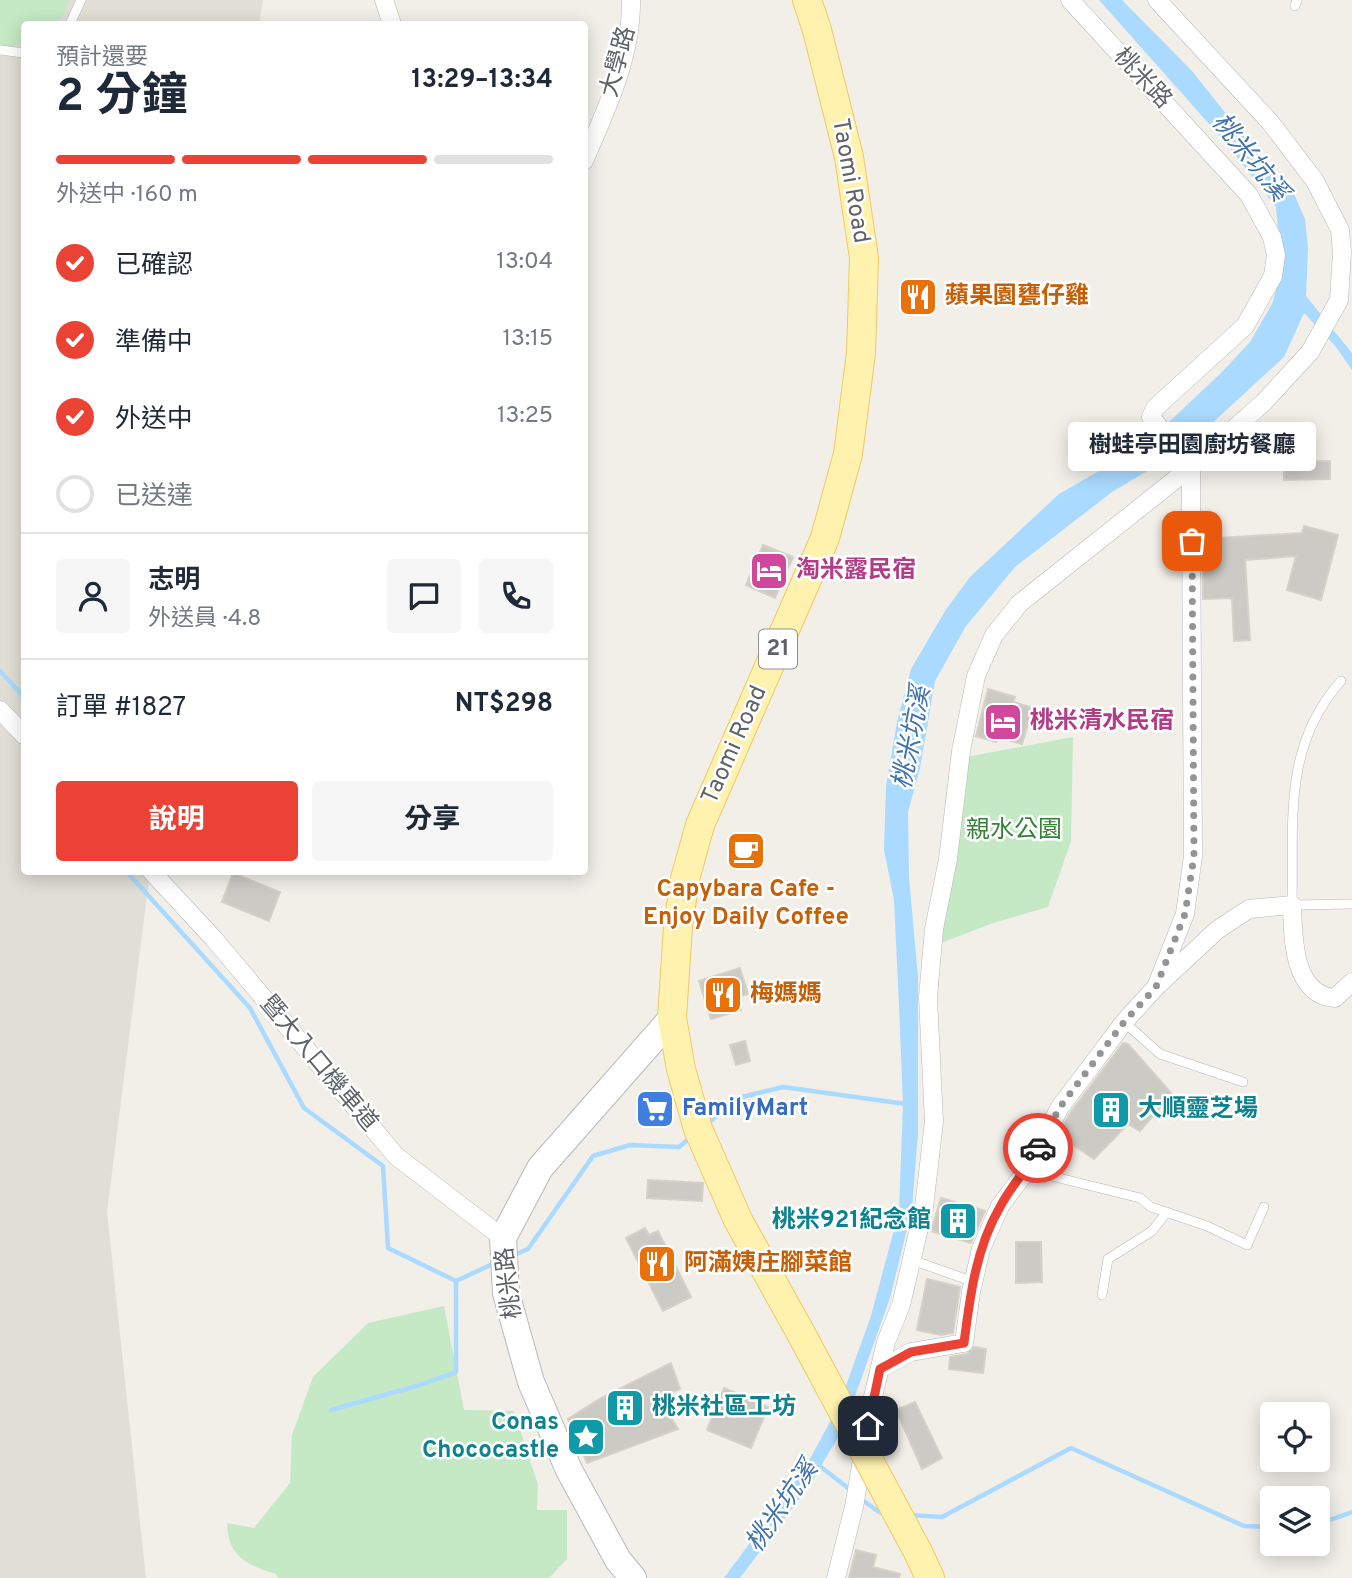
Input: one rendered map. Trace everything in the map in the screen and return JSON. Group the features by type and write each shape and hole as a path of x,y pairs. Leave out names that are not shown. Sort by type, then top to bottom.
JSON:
{"main road":[{"name":"Taomi Road","path":"671,1018 678,926 685,879 700,825 825,538 848,454 861,353 864,258 849,157 807,0"},
{"name":"21","path":"671,1018 681,1069 708,1153 738,1220 924,1566"}],"street":[{"path":"384,0 391,21"},
{"name":"大學路","path":"588,152 615,90 631,16 631,0"},
{"name":"桃米路","path":"1070,0 1250,195 1272,237 1276,255 1273,276 1245,326 1155,408 1151,417 1187,463"},
{"path":"836,1578 859,1477 872,1401 912,1260 924,1207 934,1122 928,997 934,929 948,859 961,751 976,676 994,635 1020,603 1264,402 1310,352 1339,300 1342,252 1340,230 1315,181 1270,122 1157,0"},
{"path":"1156,987 1185,914 1194,856 1187,463"},
{"path":"0,710 21,732"},
{"name":"暨大入口機車道","path":"155,875 214,939 396,1156 503,1238"},
{"path":"880,1369 911,1352 964,1343 981,1249 1000,1206 1027,1170 1060,1107 1124,1022 1156,987 1217,930 1249,909 1292,905 1293,940 1300,968 1310,990 1322,997 1335,998 1352,982"},
{"name":"桃米路","path":"633,1578 618,1560 569,1470 531,1381 506,1293 503,1238 540,1168 671,1018"}],"lane":[{"path":"71,21 81,0"},
{"path":"0,50 21,52"},
{"path":"1340,681 1323,701 1312,721 1292,796 1292,905 1352,904"},
{"path":"1124,1022 1160,1054 1243,1082"},
{"path":"1027,1170 1140,1198 1151,1207 1206,1226 1247,1245 1264,1207"},
{"path":"1102,1295 1108,1259 1152,1231 1167,1212"},
{"path":"912,1260 974,1282"}],"shaded area":[{"path":"0,0 263,0 260,21 21,21 21,875 150,875 107,1212 146,1578 0,1578"}],"green space":[{"path":"0,0 70,0 57,21 21,21 21,44 0,47"},
{"name":"親水公園","path":"1073,737 1071,841 1048,907 993,923 936,945 966,757"},
{"path":"444,1306 464,1410 514,1411 538,1485 537,1510 567,1510 567,1559 549,1578 278,1578 276,1574 241,1558 231,1544 227,1523 254,1528 290,1483 292,1435 313,1377 368,1323"}],"water":[{"name":"桃米坑溪","path":"1099,0 1122,0 1192,71 1259,155 1290,185 1305,219 1308,248 1306,296 1352,353 1352,370 1336,347 1304,313 1284,357 1184,449 1112,492 1015,567 966,626 935,681 920,768 908,812 909,877 918,978 918,1133 912,1209 890,1298 844,1427 811,1483 740,1578 724,1578 805,1468 839,1405 871,1316 899,1211 903,1104 899,1006 894,900 884,850 886,786 897,722 911,669 945,611 970,577 1059,494 1099,471 1169,422 1250,342 1272,304 1282,270 1276,207 1226,143"}],"building":[{"path":"1330,461 1330,479 1284,480 1284,462"},
{"path":"1304,526 1338,535 1321,600 1287,590 1296,556 1245,560 1250,640 1234,641 1232,598 1203,599 1203,539 1302,533"},
{"name":"淘米露民宿","path":"763,545 793,557 775,598 746,585"},
{"name":"桃米清水民宿","path":"988,689 1015,697 1013,702 1033,708 1022,744 998,737 996,742 976,736"},
{"path":"232,875 280,892 269,921 222,902"},
{"name":"梅媽媽","path":"740,968 748,994 737,997 741,1010 711,1019 699,981"},
{"path":"745,1041 750,1061 736,1065 730,1045"},
{"name":"大順靈芝場","path":"1123,1043 1128,1044 1172,1094 1140,1131 1128,1124 1094,1159 1058,1135 1070,1113"},
{"name":"FamilyMart","path":"662,1095 669,1115 646,1122 641,1104"},
{"path":"648,1180 703,1183 702,1201 647,1198"},
{"name":"桃米921紀念館","path":"941,1198 985,1211 971,1243 931,1231"},
{"name":"阿滿姨庄腳菜館","path":"645,1228 649,1235 658,1231 691,1297 663,1311 626,1238"},
{"path":"1016,1242 1041,1242 1042,1282 1016,1283"},
{"path":"927,1279 960,1287 953,1333 941,1335 917,1330"},
{"path":"974,1347 986,1349 983,1373 949,1369 950,1357 967,1354"},
{"name":"桃米社區工坊","path":"671,1363 680,1389 659,1398 678,1429 587,1463 568,1419 601,1398"},
{"path":"724,1388 768,1407 751,1448 707,1430"},
{"path":"915,1402 942,1458 922,1469 896,1410"},
{"path":"856,1550 876,1555 873,1567 900,1574 899,1578 849,1578"}],"waterway":[{"path":"0,671 21,694"},
{"path":"130,875 250,1008 304,1108 383,1166 388,1248 456,1281 497,1262"},
{"path":"707,1124 738,1098 783,1087 906,1104"},
{"path":"514,1255 528,1249 593,1156 630,1145 679,1147 692,1136"},
{"path":"331,1410 456,1372 456,1281"},
{"path":"909,1515 942,1517 1071,1448 1244,1526 1260,1527"},
{"name":"桃米坑溪","path":"817,1464 852,1491"},
{"path":"861,1499 879,1512 887,1513"},
{"path":"1330,1520 1352,1512"}],"way so far":[{"path":"1038,1148 1060,1107 1124,1022 1156,987 1185,914 1194,856 1192,541"}],"place":[{"name":"蘋果園甕仔雞","path":"918,297"},
{"name":"樹蛙亭田園廚坊餐廳","path":"1192,541"},
{"name":"淘米露民宿","path":"769,571"},
{"name":"桃米清水民宿","path":"1003,722"},
{"name":"Capybara Cafe - Enjoy Daily Coffee","path":"746,851"},
{"name":"梅媽媽","path":"723,995"},
{"name":"FamilyMart","path":"655,1109"},
{"name":"大順靈芝場","path":"1111,1110"},
{"name":"桃米921紀念館","path":"958,1221"},
{"name":"阿滿姨庄腳菜館","path":"657,1264"},
{"name":"桃米社區工坊","path":"625,1408"},
{"name":"Conas Chococastle","path":"586,1437"}],"route":[{"path":"868,1426 880,1369 911,1352 964,1343 971,1292 981,1249 1000,1206 1027,1170 1038,1148"}]}
